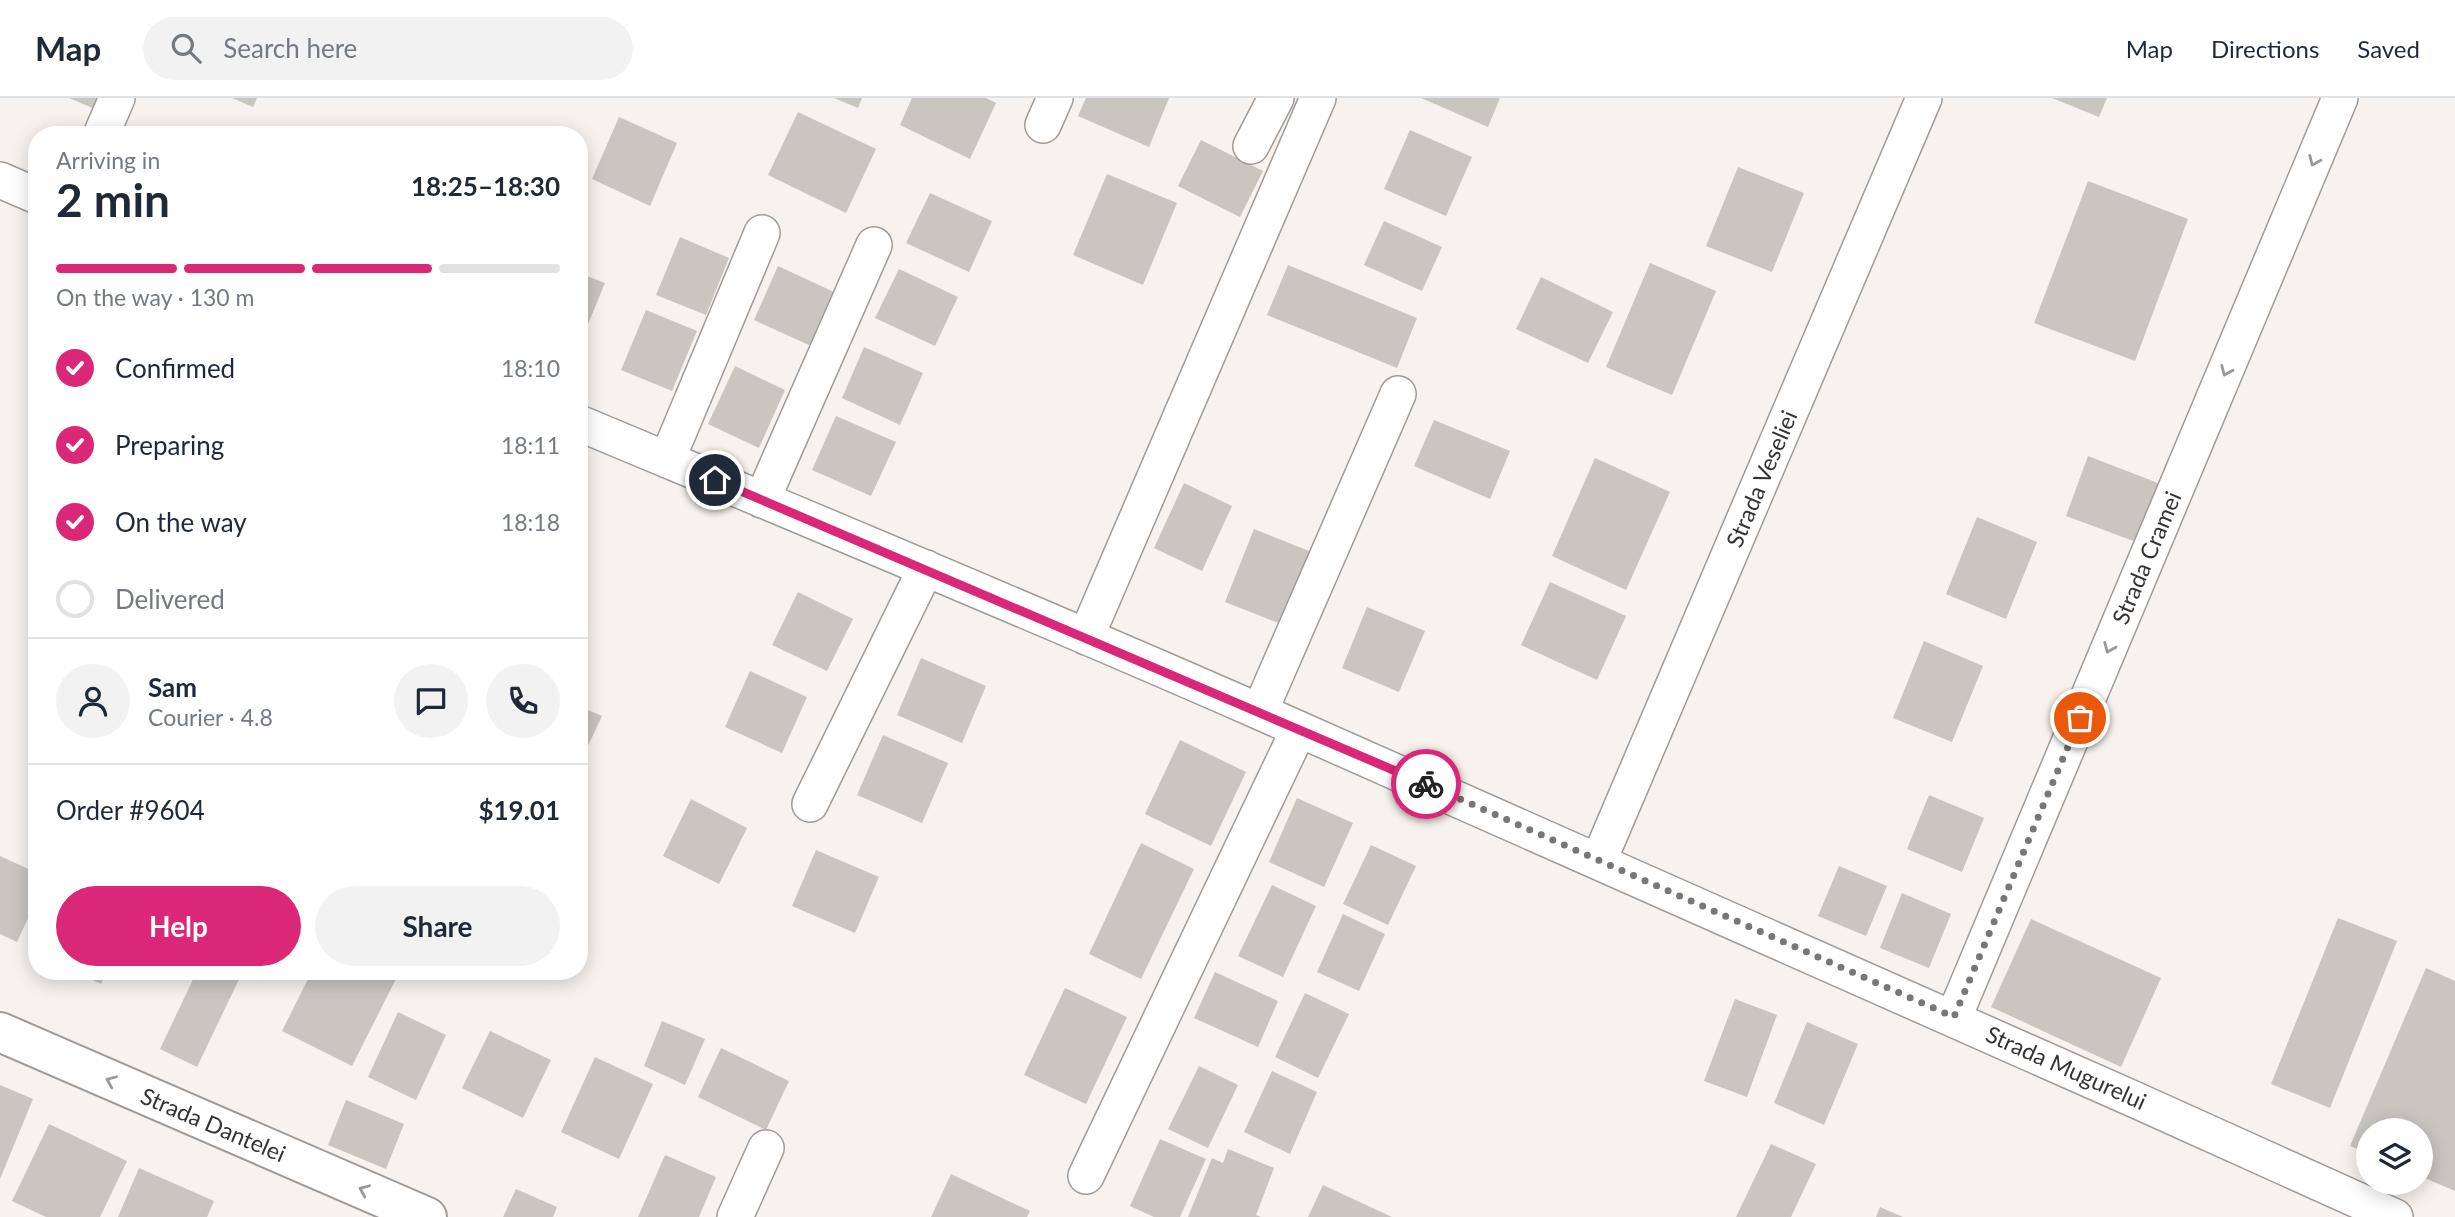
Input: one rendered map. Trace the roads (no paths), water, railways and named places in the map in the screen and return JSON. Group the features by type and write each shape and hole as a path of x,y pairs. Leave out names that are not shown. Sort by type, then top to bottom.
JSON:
{"street":[{"path":"105,126 117,98"},
{"path":"1251,146 1276,98"},
{"path":"1086,637 1318,98"},
{"name":"Strada Veseliei","path":"1599,860 1924,98"},
{"name":"Strada Cramei","path":"1954,1017 2340,98"},
{"path":"0,180 28,192"},
{"path":"667,460 762,233"},
{"path":"762,500 874,245"},
{"path":"1260,711 1398,394"},
{"name":"Strada Mugurelui","path":"588,427 1260,711 1954,1017 2395,1217"},
{"path":"810,804 926,568"},
{"path":"1087,1176 1298,729"},
{"name":"Strada Dantelei","path":"0,1032 427,1217"},
{"path":"735,1217 766,1148"}]}
